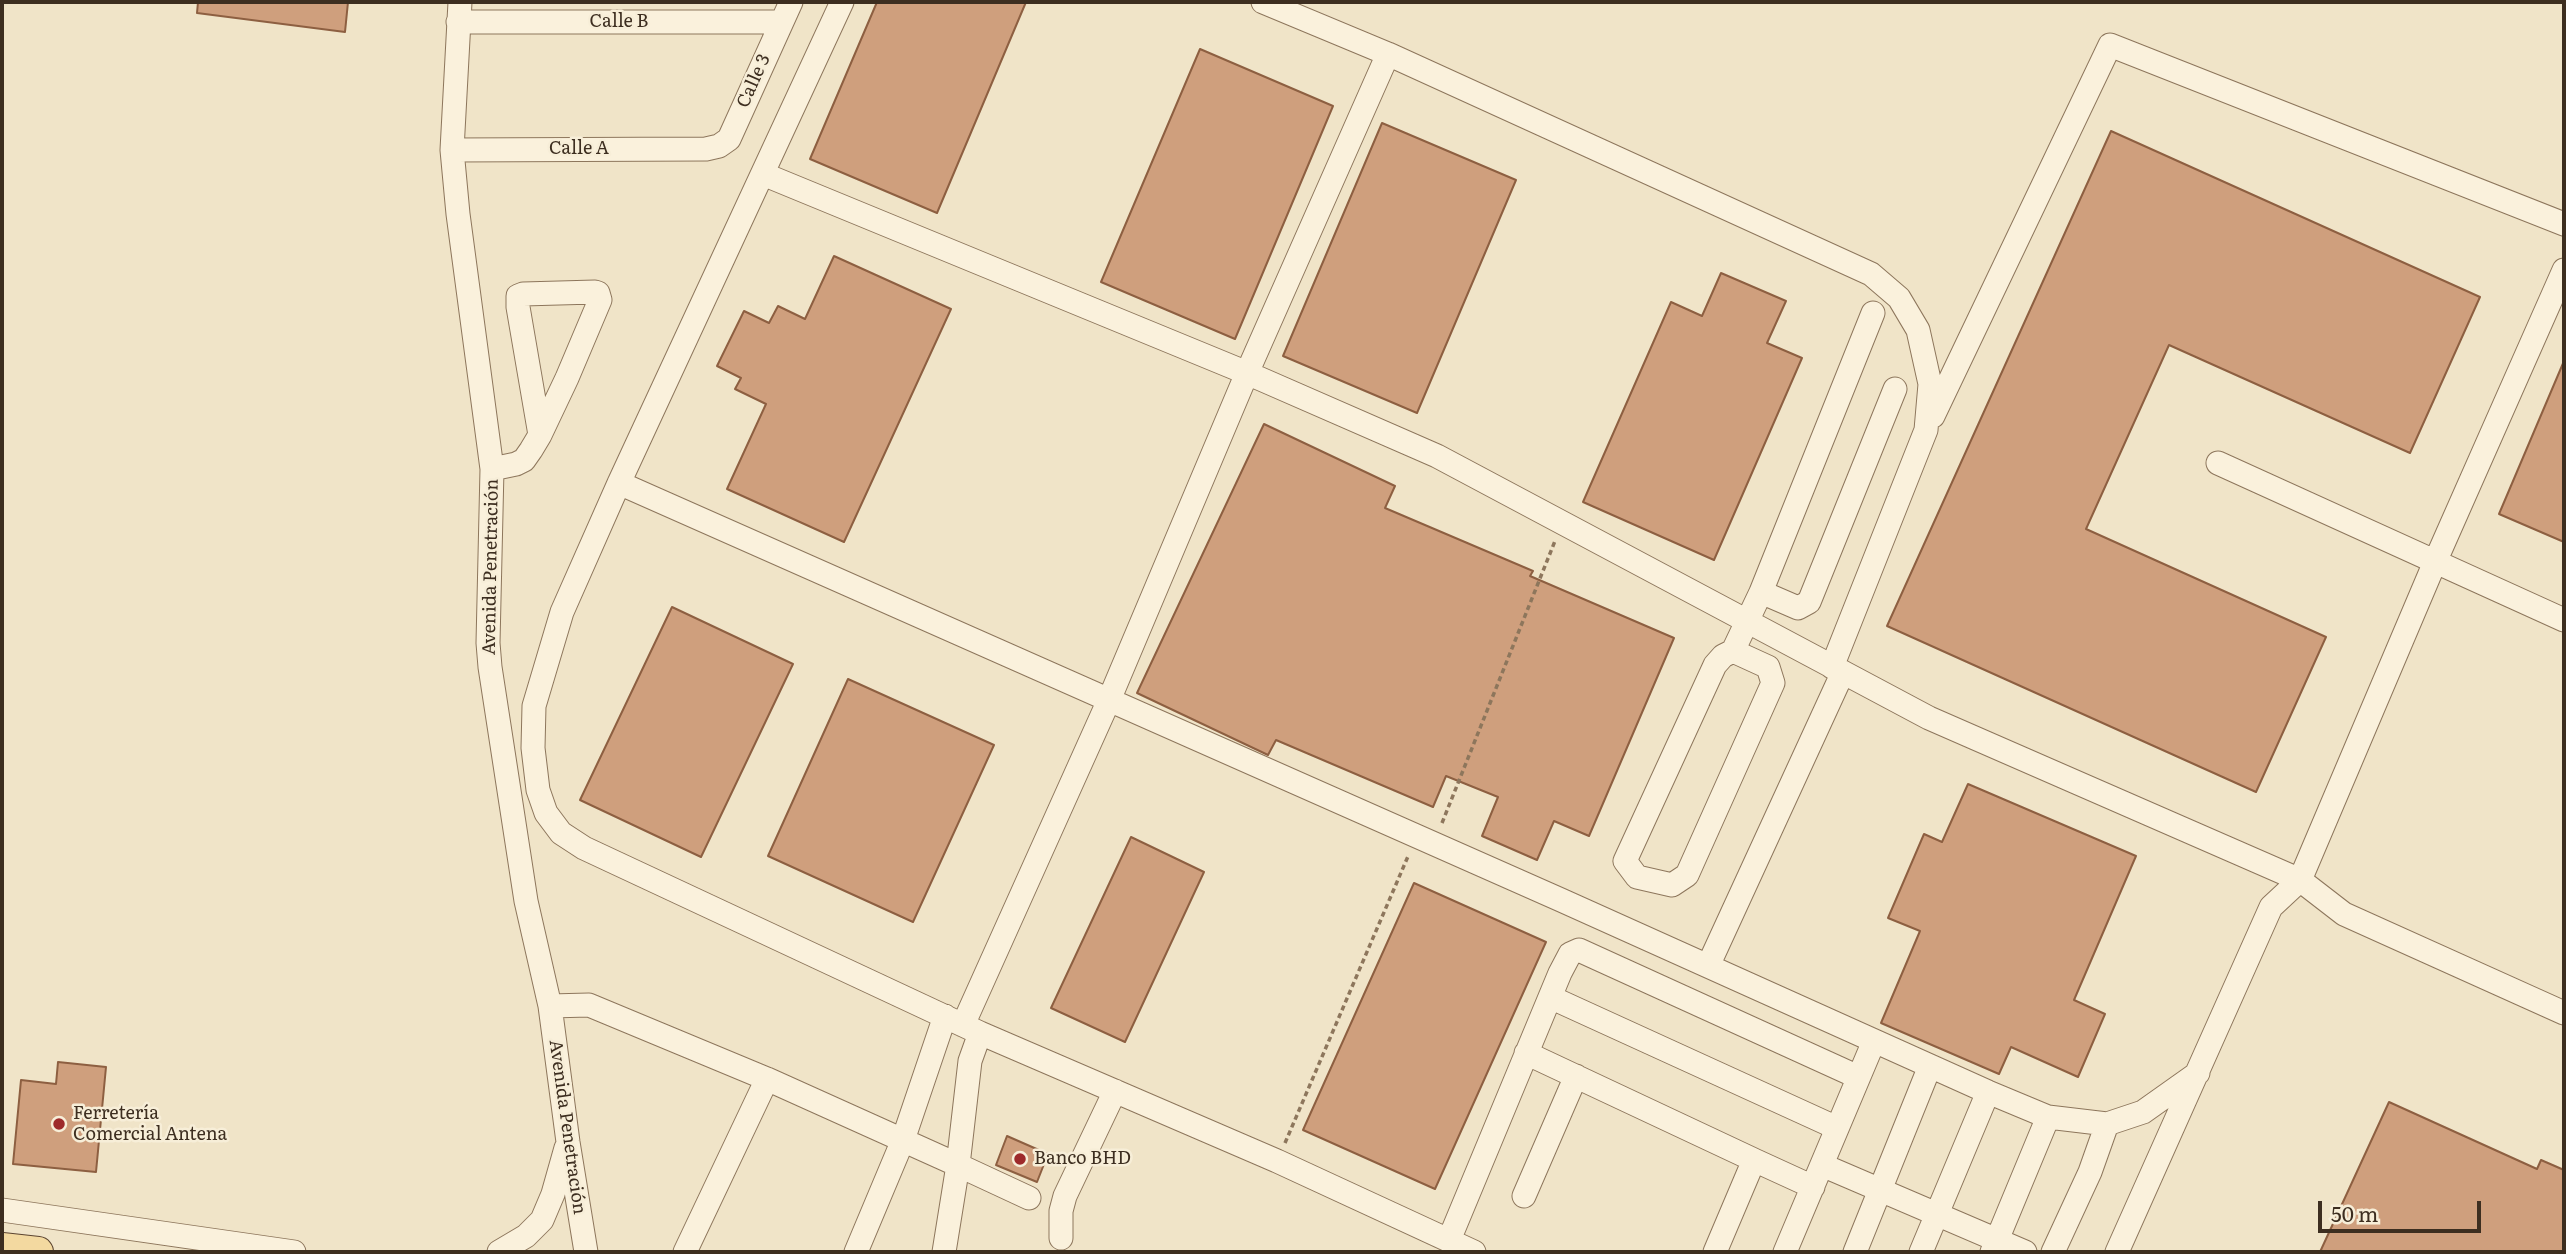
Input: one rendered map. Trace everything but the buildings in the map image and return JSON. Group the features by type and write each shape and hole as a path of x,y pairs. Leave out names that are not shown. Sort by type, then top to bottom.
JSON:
{"main road":[{"path":"2,1248 38,1252"}],"street":[{"path":"842,2 562,612 534,706 533,748 538,790 546,813 561,833 584,848 963,1025 1277,1161 1474,1252"},
{"path":"1263,2 1388,54 1871,274 1899,298 1918,330 1930,384 1926,430"},
{"name":"Calle B","path":"459,12 785,12"},
{"name":"Avenida Penetración","path":"459,12 453,150 458,214 492,469 488,643 490,667 526,901 550,1006 586,1252"},
{"name":"Calle 3","path":"706,149 719,146 729,139 785,12"},
{"path":"1708,966 1838,670 1926,430 2110,45 2564,224"},
{"path":"856,1252 903,1139 963,1025 1109,700 1247,373 1388,54"},
{"name":"Calle A","path":"453,150 706,149"},
{"path":"763,174 1247,373 1437,456 1929,718 2300,880 2344,914 2564,1013"},
{"path":"2117,1252 2271,907 2300,880 2435,562 2564,270"},
{"path":"492,469 524,460 540,435 600,300 598,293 518,296 517,307 540,435"},
{"path":"1733,652 1768,667 1773,683 1687,875 1672,885 1637,877 1625,861 1715,665 1723,656 1733,652 1761,592 1873,313"},
{"path":"1761,592 1798,608 1809,602 1895,389"},
{"path":"2218,463 2564,620"},
{"path":"619,483 2048,1117 2107,1124 2143,1111 2197,1073"},
{"path":"1448,1240 1550,997 1570,954 1579,950 1858,1077"},
{"path":"1550,997 1837,1128"},
{"path":"550,1006 589,1006 767,1079 1029,1198"},
{"path":"944,1252 958,1165 970,1061 963,1025"},
{"path":"1785,1252 1874,1041"},
{"path":"1526,1053 1812,1188"},
{"path":"1855,1252 1930,1066"},
{"path":"1524,1196 1576,1076"},
{"path":"685,1252 767,1079"},
{"path":"1061,1238 1061,1211 1065,1196 1115,1091"},
{"path":"1921,1252 1988,1092"},
{"path":"1995,1246 2048,1117"},
{"path":"2053,1252 2090,1172 2107,1124"},
{"path":"499,1252 526,1236 542,1220 553,1194 568,1142"},
{"path":"1716,1252 1754,1160"},
{"path":"1822,1165 1937,1214 1995,1246 2025,1252"},
{"path":"2,1210 294,1252"}],"path":[{"path":"1277,1161 1425,840 1562,523"}],"place":[{"name":"Ferretería Comercial Antena","path":"59,1124"},
{"name":"Banco BHD","path":"1020,1159"}]}
